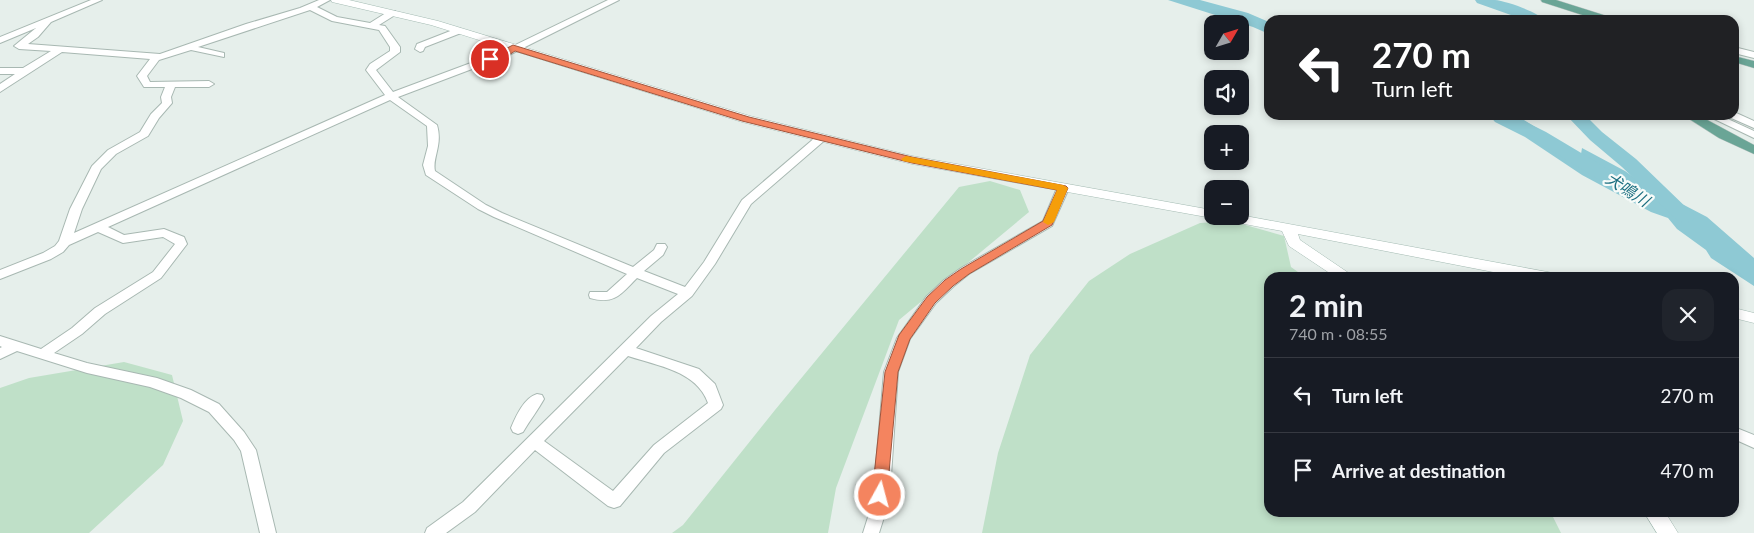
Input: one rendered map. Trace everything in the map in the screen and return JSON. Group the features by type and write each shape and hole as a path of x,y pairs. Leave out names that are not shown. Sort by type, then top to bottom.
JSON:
{"main road":[{"path":"1546,0 1593,15"},
{"path":"1739,60 1754,65"},
{"path":"1700,120 1754,150"}],"street":[{"path":"0,40 98,0"},
{"path":"47,22 35,35 19,46 155,58 311,7 326,0"},
{"path":"336,0 458,30 678,99 821,138 912,160 1204,213"},
{"path":"65,242 100,228 391,96 506,53 615,0"},
{"path":"311,7 335,19 382,28 395,47 395,52 373,66 371,70 391,96 432,125 435,133 434,152 428,166 430,173 482,207 498,215 687,293"},
{"path":"373,25 392,13"},
{"path":"420,49 420,46 426,43 458,30"},
{"path":"193,46 195,49 221,55"},
{"path":"0,89 58,50"},
{"path":"1739,51 1754,55"},
{"path":"155,58 142,76 147,85 209,84"},
{"path":"0,71 25,71"},
{"path":"0,275 47,256 59,249 65,242 76,209 96,168 112,152 144,134 155,116 167,103 166,97 170,84"},
{"path":"1739,118 1754,125"},
{"path":"1721,120 1754,136"},
{"path":"434,533 469,507 656,319 687,293 709,264 746,202 821,138"},
{"path":"871,533 877,514 882,476 891,372 904,338 931,300 949,283 965,271 1048,223 1063,188"},
{"path":"1249,221 1521,272"},
{"path":"44,353 77,331 100,310 158,275 181,244 180,240 175,236 164,233 123,239 100,228"},
{"path":"1288,228 1294,243 1340,272"},
{"path":"595,295 607,297 612,295 659,252 662,247"},
{"path":"1739,314 1754,318"},
{"path":"0,340 87,368 152,382 186,394 214,408 239,436 248,450 268,533"},
{"path":"0,354 15,346"},
{"path":"535,442 614,501 659,449 716,405 710,388 694,373 627,350"},
{"path":"518,428 524,415 537,399"},
{"path":"1739,435 1754,442"},
{"path":"1657,517 1668,533"}],"green space":[{"path":"990,181 1020,190 1029,212 899,320 836,488 828,533 672,533 683,525 959,187"},
{"path":"1200,223 1204,223 1204,225 1245,225 1284,236 1291,267 1298,272 1264,272 1264,517 1553,517 1561,533 982,533 998,453 1030,355 1089,281 1130,254"},
{"path":"124,362 172,375 183,421 163,465 89,533 0,533 0,388 29,378"}],"water":[{"path":"1168,0 1200,0 1248,13 1264,20 1264,32 1249,26 1249,15 1215,15"},
{"path":"1493,120 1524,120 1553,138 1516,121 1514,126 1520,132 1553,147 1607,178 1611,174 1583,157 1581,154 1582,148 1625,171 1656,193 1707,217 1754,258 1754,286 1739,276 1739,272 1732,272 1711,258 1706,250 1677,229 1668,218 1651,212 1582,175 1525,137"}],"waterway":[{"path":"1482,0 1526,15"},
{"name":"犬鳴川","path":"1508,120 1540,136 1633,192"},
{"path":"1580,120 1629,163 1685,217"}],"slow traffic":[{"path":"906,159 1063,188 1048,222"}],"route":[{"path":"490,59 513,48 746,119 912,160 1063,188 1048,223 965,271 949,283 931,300 904,338 891,372 880,495"}]}
